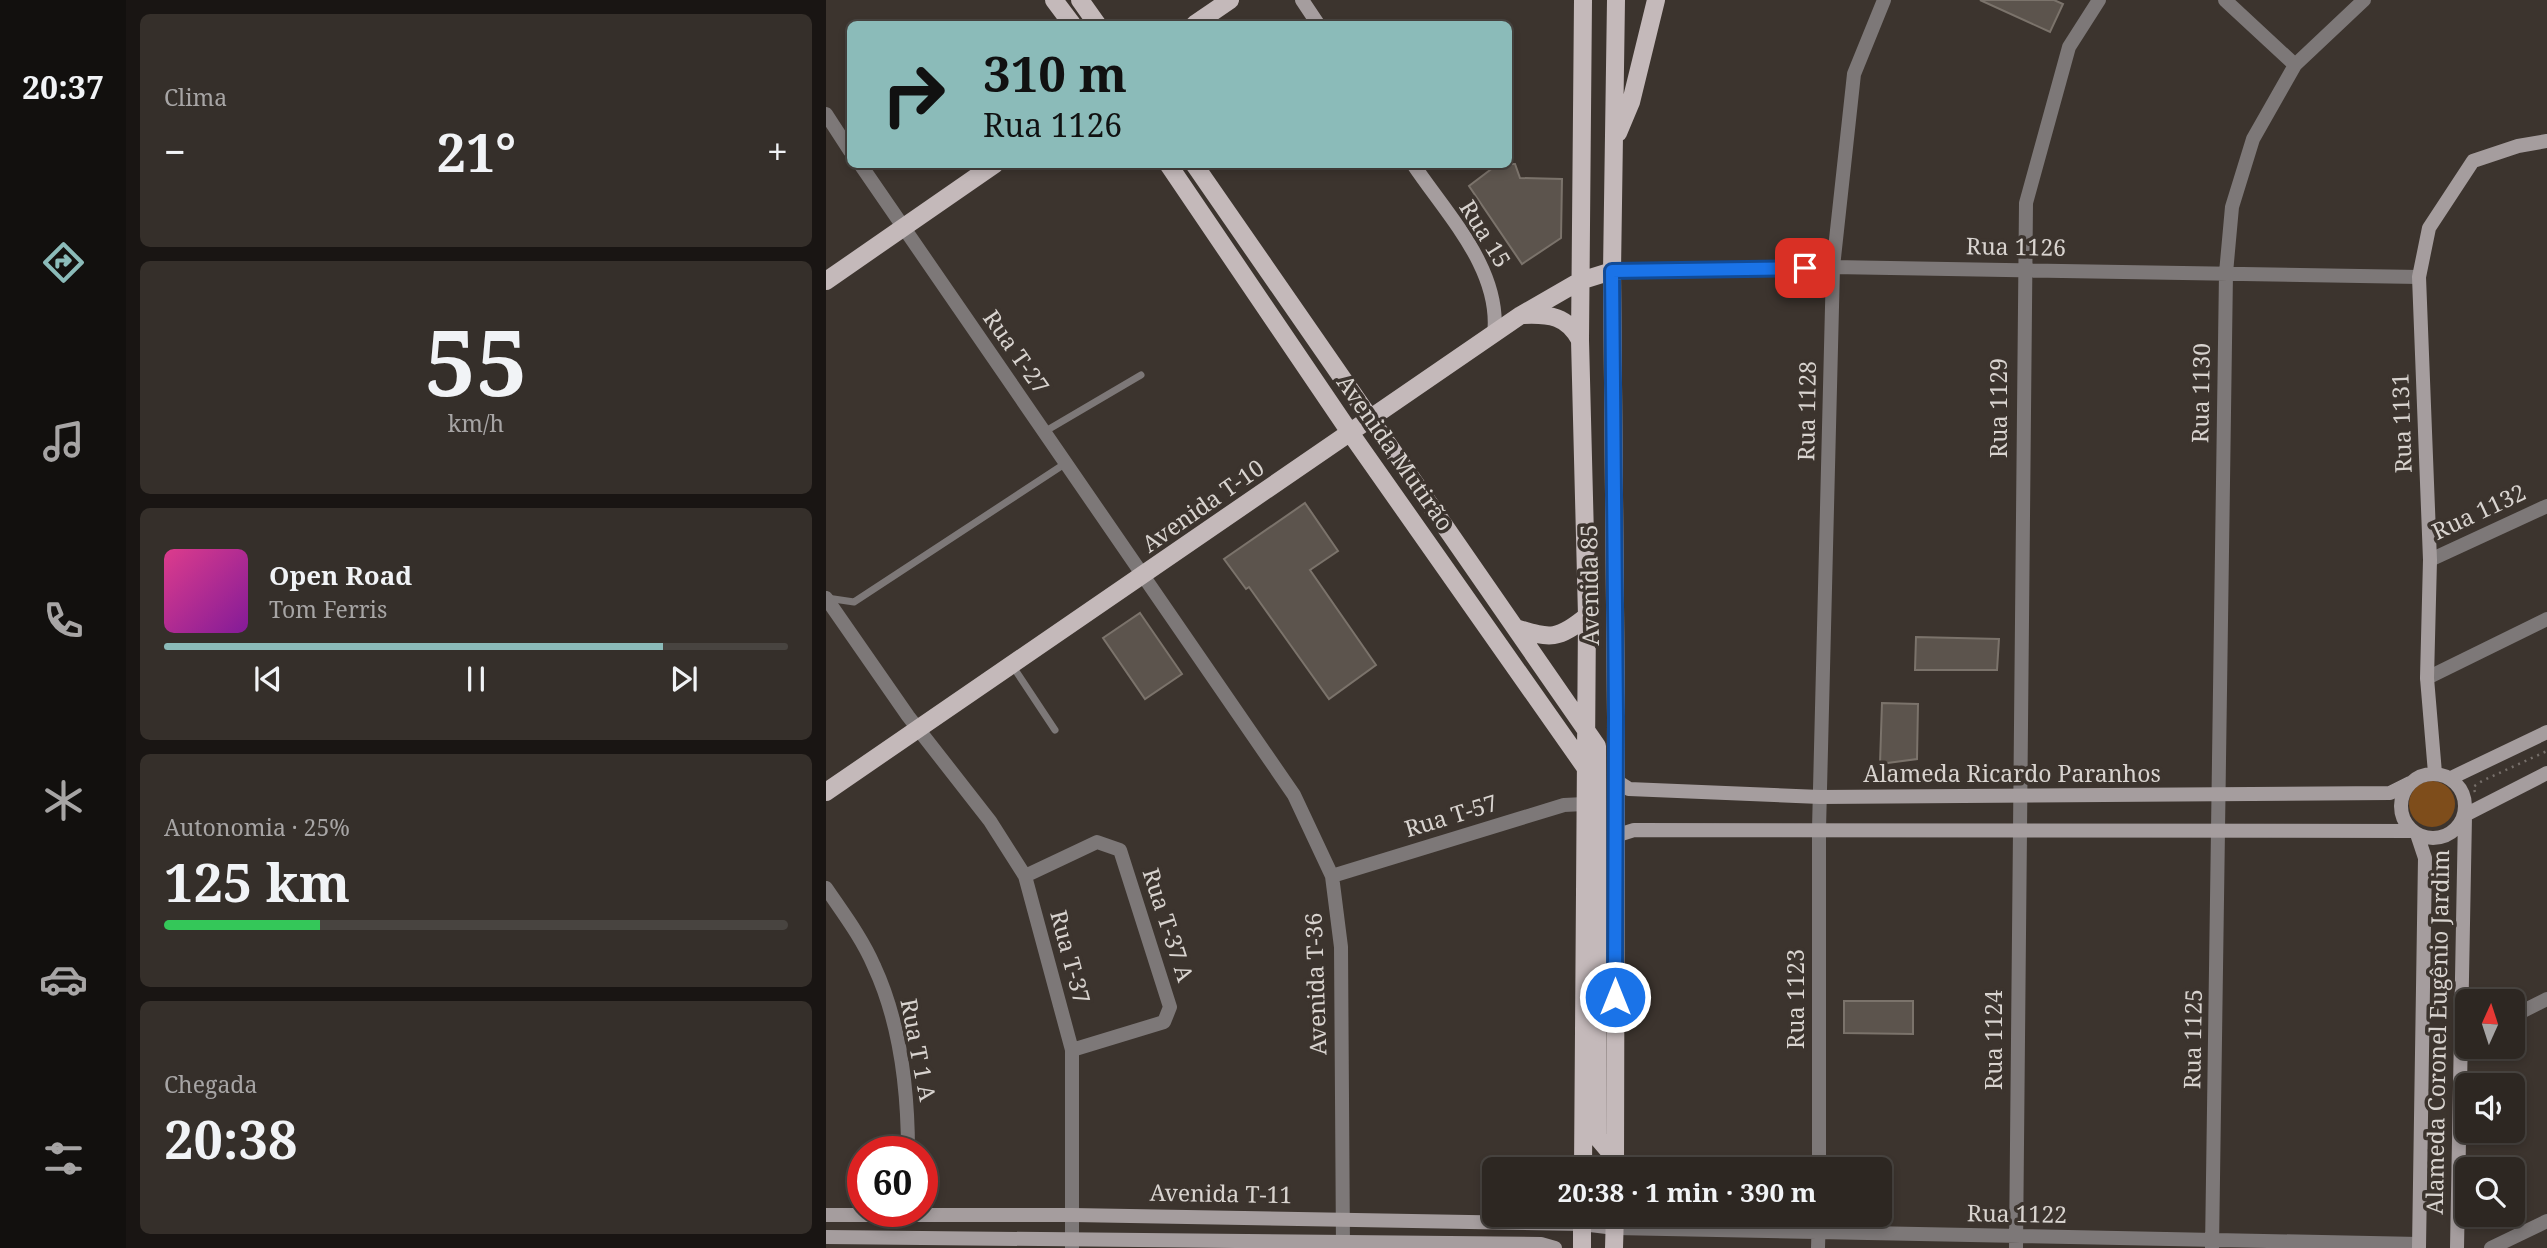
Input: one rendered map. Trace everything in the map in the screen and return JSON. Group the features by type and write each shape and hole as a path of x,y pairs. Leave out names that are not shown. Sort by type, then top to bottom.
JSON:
{"main road":[{"path":"1054,0 1070,21"},
{"path":"1080,0 1095,21"},
{"path":"1199,21 1230,0"},
{"path":"1302,0 1316,21"},
{"name":"Avenida 85","path":"1583,0 1580,340 1587,616 1583,1157"},
{"name":"Avenida 85","path":"1614,1157 1612,271 1616,0"},
{"path":"1615,143 1631,103 1656,0"},
{"name":"Rua 1131","path":"2435,773 2427,678 2430,560 2419,277 2429,228 2473,161 2547,141"},
{"path":"826,281 989,168"},
{"name":"Avenida Mutirão","path":"1171,168 1351,434 1585,768"},
{"name":"Avenida Mutirão","path":"1197,168 1586,727"},
{"name":"Rua 15","path":"1416,168 1492,287 1497,312 1494,335"},
{"name":"Avenida T-10","path":"826,792 913,722 1011,664 1140,571 1351,434 1521,316 1580,281 1612,271"},
{"path":"1521,316 1548,314 1559,317 1574,329 1580,340"},
{"path":"1516,628 1545,638 1571,629 1587,616"},
{"path":"1586,727 1597,746 1597,1137 1610,1157"},
{"path":"2451,778 2547,732"},
{"path":"2414,832 2405,823 2401,802 2410,783 2417,777 2435,773 2451,778 2461,788 2466,801 2465,816"},
{"path":"1615,836 1634,830 1819,829 2414,832 2430,838 2445,836 2457,828 2465,816 2547,773"},
{"name":"Alameda Ricardo Paranhos","path":"1615,780 1629,789 1820,797 2390,793 2410,783"},
{"name":"Alameda Coronel Eugênio Jardim","path":"2463,989 2465,816"},
{"name":"Alameda Coronel Eugênio Jardim","path":"2414,832 2425,858 2421,1247"},
{"name":"Alameda Coronel Eugênio Jardim","path":"2457,1248 2462,1059"},
{"name":"Avenida T-11","path":"938,1214 1482,1219"},
{"name":"Avenida T-11","path":"826,1215 847,1215"},
{"path":"1582,1227 1582,1248"},
{"path":"1600,1248 1612,1227"},
{"path":"1614,1248 1615,1227"},
{"name":"Avenida T-11","path":"826,1237 1072,1245 1541,1244 1555,1248"}],"street":[{"name":"Rua 1128","path":"1819,829 1833,267 1854,74 1884,0"},
{"name":"Rua 1129","path":"2018,831 2023,270 2026,203 2069,47 2099,0"},
{"path":"2225,0 2295,65"},
{"name":"Rua 1130","path":"2219,830 2226,273 2232,207 2253,139 2295,65 2364,0"},
{"path":"826,114 847,146"},
{"name":"Rua T-27","path":"863,168 1140,571"},
{"name":"Rua 1126","path":"1612,271 1833,267 2419,277"},
{"name":"Rua 1132","path":"2430,560 2547,506"},
{"name":"Avenida T-36","path":"1140,571 1294,795 1332,876 1341,947 1343,1245"},
{"name":"Rua T-37","path":"826,598 913,722 990,821 1025,876 1072,1051 1072,1245"},
{"path":"2427,678 2547,618"},
{"name":"Rua T-57","path":"1332,876 1564,805 1584,804"},
{"name":"Rua 1123","path":"1819,829 1819,1157"},
{"name":"Rua 1125","path":"2212,1244 2219,830"},
{"name":"Rua 1124","path":"2016,1242 2018,831"},
{"name":"Rua T-37 A","path":"1025,876 1097,842 1121,850 1170,1007 1164,1022 1072,1051"},
{"name":"Rua T 1 A","path":"826,888 874,965 892,1011 908,1118 908,1136"},
{"path":"2525,1010 2547,999"},
{"path":"2491,1248 2547,1221"},
{"name":"Rua 1122","path":"1676,1227 1818,1241 2421,1247"}],"lane":[{"path":"1044,432 1141,375"},
{"path":"826,598 855,603 1066,463"},
{"path":"1011,664 1055,730"}],"shaded area":[{"path":"2432,781 2448,788 2455,804 2448,820 2432,827 2416,820 2409,804 2416,788"}],"building":[{"path":"1980,0 2054,0 2063,4 2050,32"},
{"path":"1512,164 1515,164 1520,178 1562,179 1561,238 1522,264 1469,186 1493,168 1512,168"},
{"path":"1305,503 1338,551 1310,570 1376,665 1329,699 1249,587 1246,589 1224,559"},
{"path":"1140,613 1182,674 1145,699 1103,638"},
{"path":"1916,637 1999,639 1997,670 1915,670"},
{"path":"1882,703 1918,704 1917,759 1880,764"},
{"path":"1844,1001 1913,1001 1913,1034 1844,1033"}],"route":[{"path":"1615,997 1616,716 1612,271 1805,268"}]}
